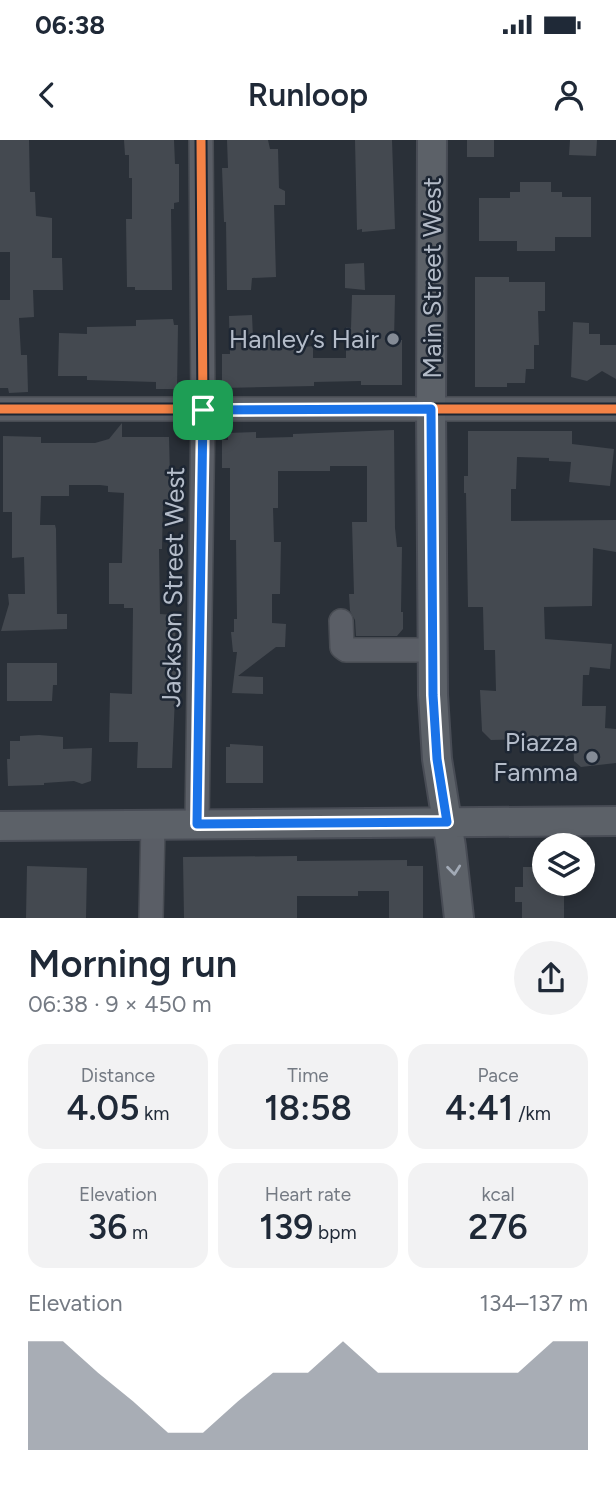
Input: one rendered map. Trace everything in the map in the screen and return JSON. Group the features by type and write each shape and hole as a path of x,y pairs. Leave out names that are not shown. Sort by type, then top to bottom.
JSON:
{"main road":[{"name":"Main Street West","path":"432,140 433,650 437,759 459,918"},
{"path":"0,826 616,821"}],"street":[{"name":"Jackson Street West","path":"197,824 203,410 201,140"},
{"path":"0,409 616,408"},
{"path":"341,621 342,647 346,650 433,650"},
{"path":"150,918 153,824"}],"building":[{"path":"0,140 29,140 30,192 35,192 36,216 52,218 52,258 62,258 63,290 33,290 34,317 19,318 21,355 27,355 28,392 9,393 8,388 0,388 0,300 10,300 10,252 0,252"},
{"path":"124,140 174,140 175,164 179,164 179,202 174,203 174,209 171,209 172,290 135,290 135,287 127,287 126,219 132,219 132,178 129,178 129,155 125,155"},
{"path":"227,140 268,140 270,149 278,149 279,188 285,191 285,205 274,205 276,277 252,278 251,290 227,290 222,168 228,168"},
{"path":"355,140 392,140 395,229 362,232 362,229 357,230"},
{"path":"467,140 494,140 494,157 467,157"},
{"path":"570,140 597,140 596,156 569,155"},
{"path":"520,182 551,182 551,192 562,192 562,197 591,197 591,237 555,237 555,251 517,251 517,241 479,241 479,198 510,198 510,192 520,192"},
{"path":"364,263 365,290 345,288 345,264"},
{"path":"475,277 509,277 509,282 545,282 545,311 538,311 539,345 534,345 534,369 526,369 525,383 507,383 507,387 475,387"},
{"path":"352,295 395,295 394,340 402,340 402,385 361,385 361,381 314,382 314,386 222,388 222,354 230,354 229,316 252,315 253,338 286,339 286,349 313,346 313,358 346,358 346,327 351,328"},
{"path":"173,319 174,325 178,325 177,389 156,389 156,382 87,380 87,376 58,376 59,333 87,334 87,327 136,326 136,320"},
{"path":"573,322 589,323 589,334 600,334 600,345 616,345 616,379 602,371 587,381 571,377"},
{"path":"122,423 122,437 169,437 170,478 175,478 175,502 163,502 162,549 159,549 160,614 175,615 176,672 172,768 137,768 138,742 109,742 110,693 132,694 133,608 124,608 124,604 109,604 109,563 122,563 124,493 108,492 108,486 69,485 69,496 41,496 40,525 55,525 56,529 57,614 67,614 67,629 1,631 9,604 8,594 25,594 24,557 12,558 12,512 3,512 3,436 41,437 41,443 95,443 109,439"},
{"path":"394,430 395,528 397,547 402,547 403,629 397,636 356,636 355,620 350,611 349,594 354,594 352,522 367,522 367,466 330,466 330,471 278,471 278,508 273,508 274,542 281,542 280,594 272,594 272,623 286,624 285,647 276,647 238,676 263,677 263,694 232,693 237,652 233,652 231,632 234,632 234,619 237,619 236,540 230,540 230,468 222,468 222,440 228,440 228,433 256,432 256,438"},
{"path":"468,431 572,431 572,444 614,449 610,486 569,482 571,462 517,457 516,489 511,489 511,521 616,520 616,552 593,548 592,606 544,607 545,639 612,644 610,669 590,667 589,675 583,675 582,706 606,706 605,728 616,729 616,763 581,767 574,761 573,738 491,740 482,731 480,690 496,691 495,650 484,650 483,607 468,607 464,476 468,476"},
{"path":"7,663 57,663 57,685 53,685 52,701 7,701"},
{"path":"20,736 63,737 63,749 92,748 91,781 82,784 74,781 8,786 7,759 10,759 10,741 20,741"},
{"path":"230,744 263,746 263,783 226,783 226,747 230,747"},
{"path":"297,856 297,861 407,860 407,866 423,866 423,918 389,918 389,891 358,891 358,896 297,896 297,918 184,918 183,857"},
{"path":"27,866 87,868 86,918 26,918"},
{"path":"523,867 532,867 532,896 564,896 564,918 522,918 522,902 515,902 515,887 523,887"}],"cycle path":[{"path":"197,824 203,410 201,140"},
{"path":"0,409 616,409"}],"place":[{"name":"Hanley’s Hair","path":"393,339"},
{"name":"Piazza Famma","path":"592,757"}],"route":[{"path":"431,409 433,695 437,759 447,822 197,824 203,410 431,409"}]}
